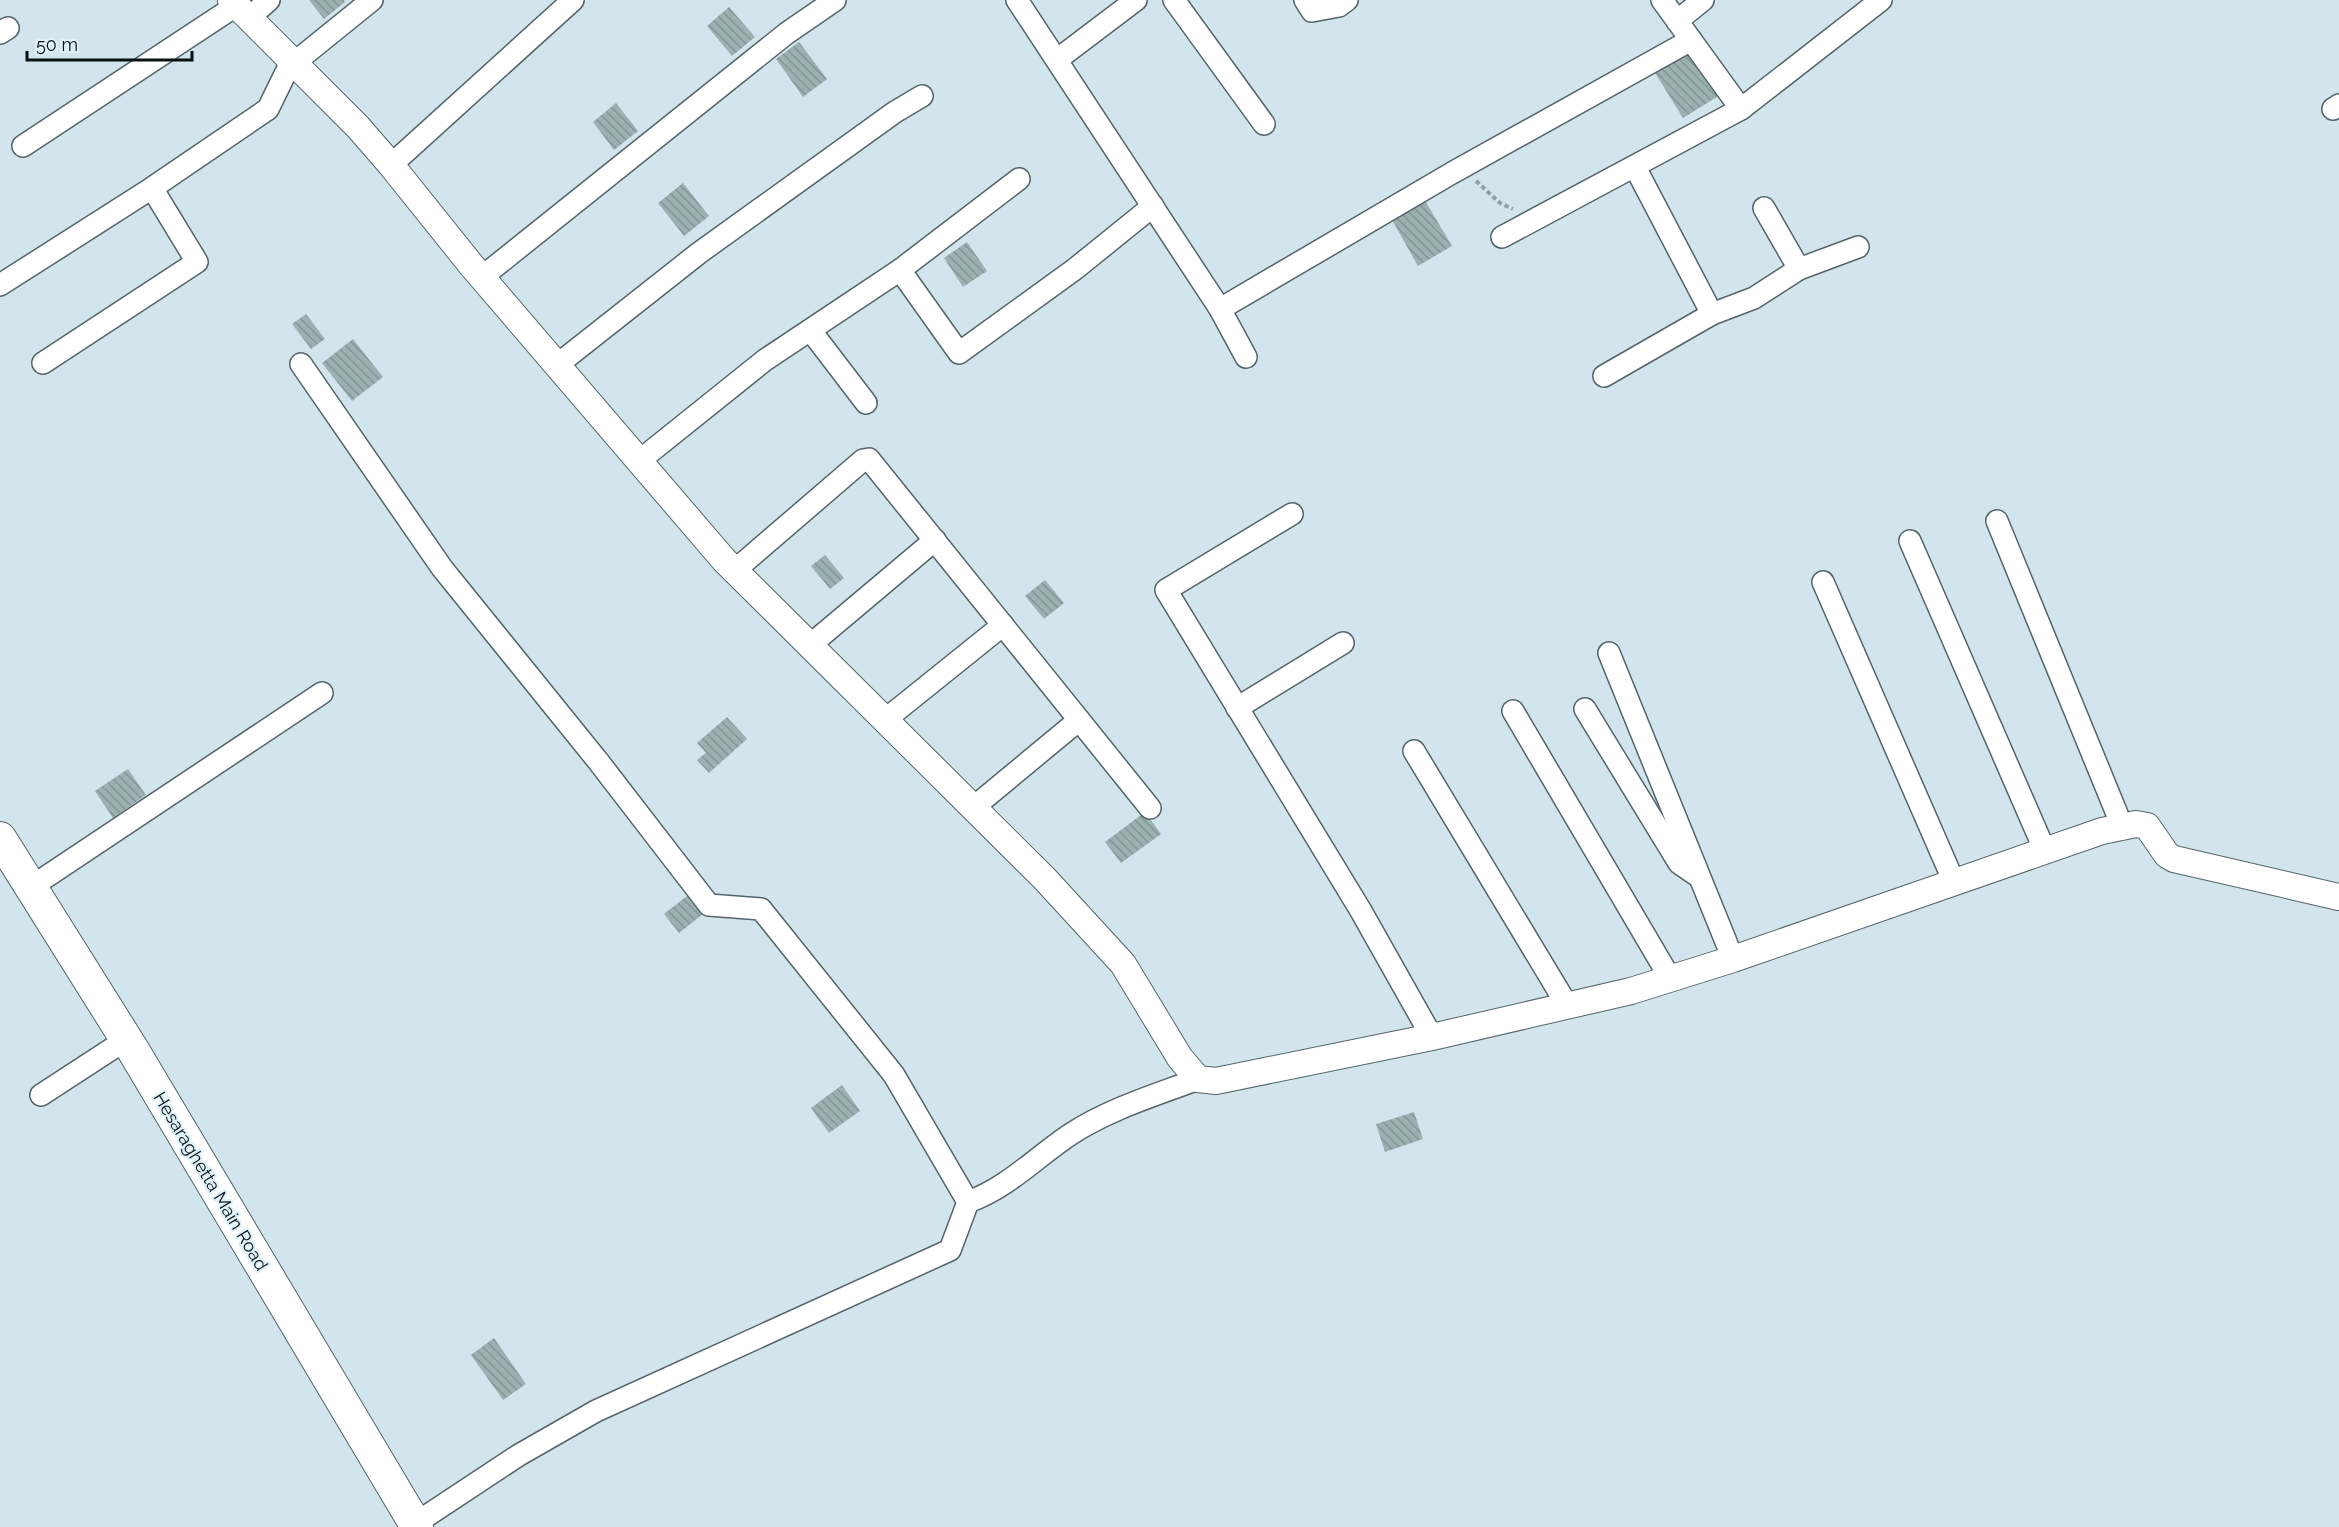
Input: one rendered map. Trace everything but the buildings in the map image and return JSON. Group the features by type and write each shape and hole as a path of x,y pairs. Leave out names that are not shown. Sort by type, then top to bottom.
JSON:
{"main road":[{"name":"Hesaraghetta Main Road","path":"0,838 126,1039 414,1526"}],"street":[{"path":"24,146 239,8 269,0"},
{"path":"0,285 152,189 268,109 293,62 372,0"},
{"path":"391,165 573,0"},
{"path":"482,277 787,33 834,0"},
{"path":"1017,0 1058,59 1220,309 1246,357"},
{"path":"1058,59 1136,0"},
{"path":"1174,0 1264,124"},
{"path":"1305,0 1312,11 1339,6 1347,0"},
{"path":"1662,0 1741,109"},
{"path":"1677,21 1703,0"},
{"path":"1502,237 1741,109 1881,0"},
{"path":"239,8 391,165 482,277 734,570 974,807 1045,879 1123,964 1180,1058 1198,1079"},
{"path":"1220,309 1461,168 1691,40"},
{"path":"557,365 699,253 895,112 922,96"},
{"path":"1635,167 1712,314"},
{"path":"639,461 765,360 900,270 1019,179"},
{"path":"43,363 197,262 152,189"},
{"path":"900,270 959,353 1076,269 1153,206"},
{"path":"1764,208 1799,269"},
{"path":"1604,376 1712,314 1754,298 1799,269 1858,247"},
{"path":"811,331 866,403"},
{"path":"301,364 442,568 598,761 709,905 762,909 894,1075 968,1202"},
{"path":"734,570 866,459 869,459 1150,808"},
{"path":"1292,514 1166,590 1361,911 1432,1037"},
{"path":"1997,520 2122,826"},
{"path":"809,646 935,540"},
{"path":"1910,541 2045,851"},
{"path":"1823,582 1954,882"},
{"path":"885,719 1003,625"},
{"path":"1237,708 1343,643"},
{"path":"1609,652 1733,959"},
{"path":"32,887 322,693"},
{"path":"1585,709 1679,863 1700,878"},
{"path":"1512,711 1671,978"},
{"path":"974,807 1079,720"},
{"path":"1414,751 1567,1005"},
{"path":"414,1526 519,1455 596,1411 950,1250 968,1202 1012,1180 1071,1134 1098,1119 1198,1079 1216,1081 1432,1037 1671,978 2122,826 2147,826 2162,848 2174,859 2339,897"},
{"path":"41,1095 126,1039"}],"path":[{"path":"1461,168 1500,203 1535,219"}]}
